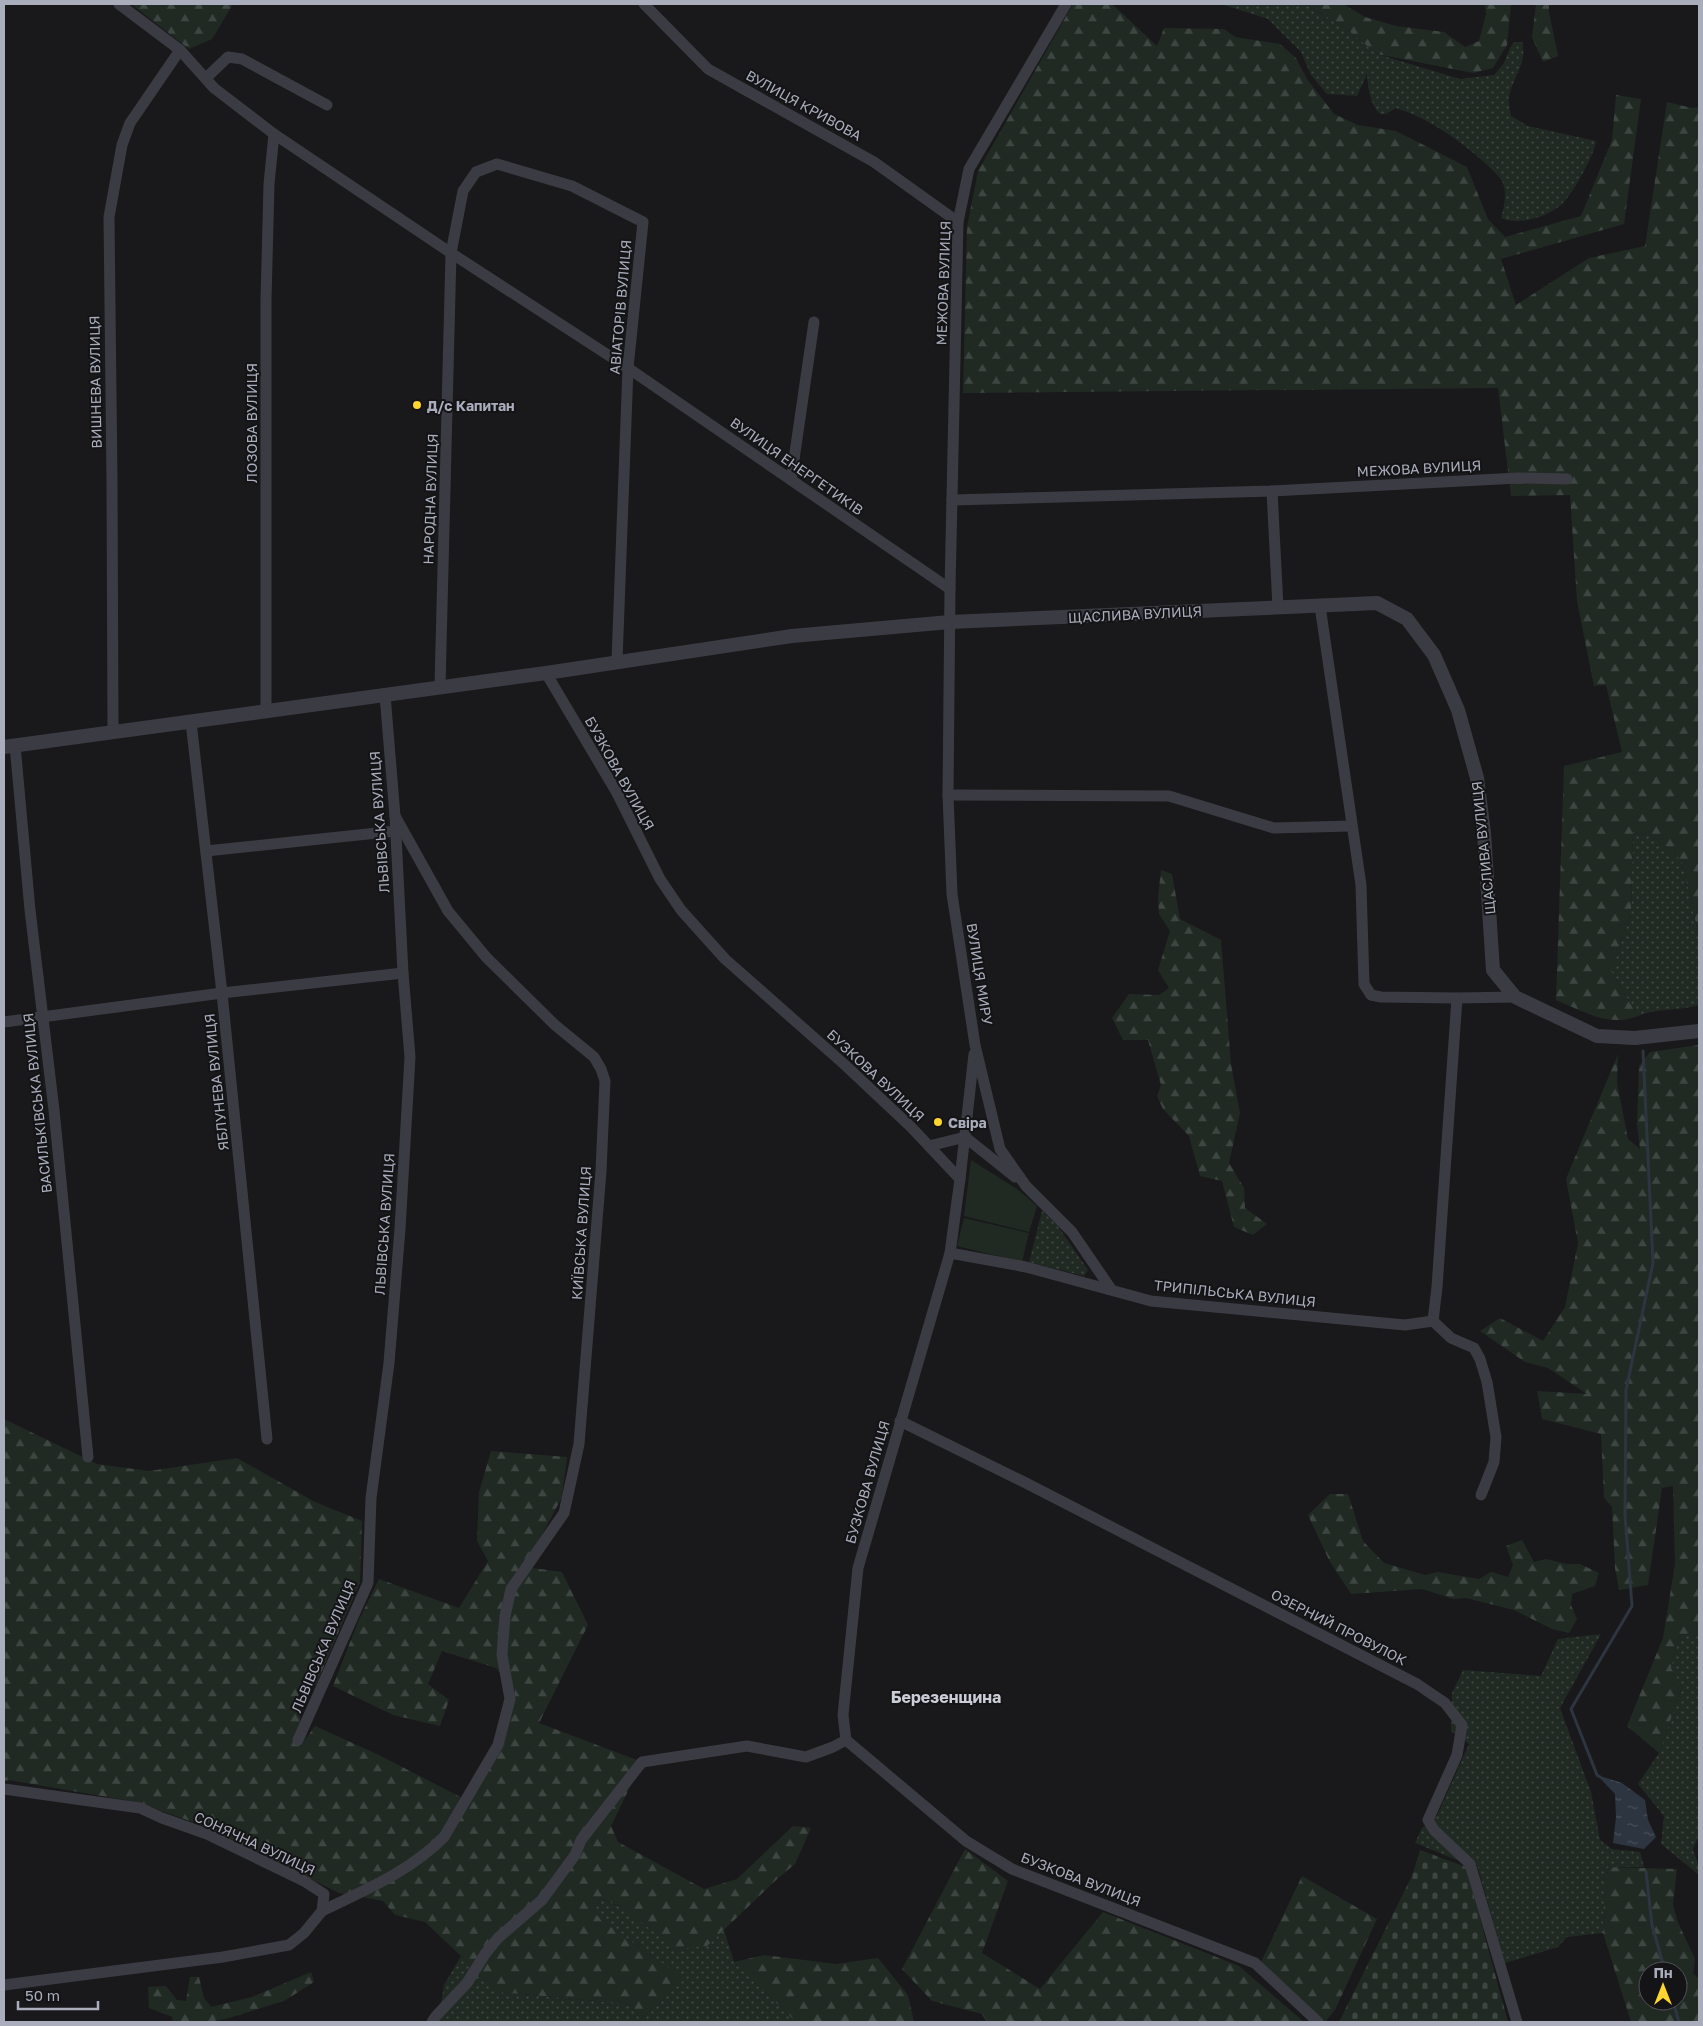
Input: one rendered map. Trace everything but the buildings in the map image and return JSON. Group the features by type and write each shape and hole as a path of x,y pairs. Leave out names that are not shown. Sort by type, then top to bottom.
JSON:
{"street":[{"name":"ВУЛИЦЯ ЕНЕРГЕТИКІВ","path":"119,4 180,50 207,77 214,88 274,134 628,368 950,589"},
{"name":"ВУЛИЦЯ КРИВОВА","path":"644,4 708,69 874,162 958,222"},
{"name":"МЕЖОВА ВУЛИЦЯ","path":"950,622 958,222 969,169 1066,4"},
{"name":"ВИШНЕВА ВУЛИЦЯ","path":"113,732 109,217 122,145 130,123 180,50"},
{"path":"207,77 228,57 242,59 327,105"},
{"name":"ЛОЗОВА ВУЛИЦЯ","path":"266,712 266,301 269,184 274,134"},
{"name":"АВІАТОРІВ ВУЛИЦЯ","path":"452,253 463,191 476,172 497,164 572,186 643,222 628,368 617,661"},
{"name":"НАРОДНА ВУЛИЦЯ","path":"440,686 452,253"},
{"path":"791,480 814,322"},
{"name":"МЕЖОВА ВУЛИЦЯ","path":"952,500 1272,491 1518,478 1567,479"},
{"path":"1272,491 1278,607"},
{"name":"ЩАСЛИВА ВУЛИЦЯ","path":"9,746 546,673 792,636 950,622 1377,603 1407,619 1434,655 1458,710 1477,778 1484,833 1493,970 1515,998"},
{"name":"ЩАСЛИВА ВУЛИЦЯ","path":"1320,606 1361,886 1364,984 1371,995 1381,998 1515,998 1597,1036 1635,1038 1699,1031"},
{"name":"ВУЛИЦЯ МИРУ","path":"950,622 948,794 952,894 975,1045 1000,1149 1026,1186 1072,1232 1111,1289"},
{"name":"БУЗКОВА ВУЛИЦЯ","path":"546,673 617,793 660,879 681,910 725,959 845,1065 929,1146 960,1179 950,1253 858,1568 843,1715 846,1740 966,1841 1005,1864 1255,1963 1318,2022"},
{"name":"ЛЬВІВСЬКА ВУЛИЦЯ","path":"298,1740 368,1583 371,1498 389,1363 410,1057 403,973 396,816 385,695"},
{"name":"ЯБЛУНЕВА ВУЛИЦЯ","path":"191,722 222,993 268,1439"},
{"name":"ВАСИЛЬКІВСЬКА ВУЛИЦЯ","path":"9,746 43,1018 88,1457"},
{"path":"948,794 1169,796 1274,828 1351,826"},
{"name":"КИЇВСЬКА ВУЛИЦЯ","path":"322,1911 403,1871 444,1837 498,1745 510,1699 502,1655 511,1589 564,1513 579,1444 601,1171 604,1080 602,1069 594,1057 554,1025 486,957 448,911 396,816"},
{"path":"206,851 396,831"},
{"path":"4,1022 222,993 403,973"},
{"path":"1457,998 1438,1277 1432,1321 1451,1338 1474,1348 1480,1359 1487,1382 1496,1437 1494,1462 1481,1496"},
{"path":"960,1179 975,1045"},
{"path":"929,1146 965,1137"},
{"path":"965,1137 1026,1186"},
{"name":"ТРИПІЛЬСЬКА ВУЛИЦЯ","path":"950,1253 1026,1267 1150,1301 1405,1325 1432,1321"},
{"name":"ОЗЕРНИЙ ПРОВУЛОК","path":"900,1421 1024,1482 1418,1684 1444,1703 1462,1725 1457,1755 1428,1820 1434,1830 1470,1864 1517,2022"},
{"path":"432,2022 467,1983 485,1954 498,1938 542,1900 574,1855 581,1840 642,1762 747,1746 806,1757 834,1747 846,1740"},
{"name":"СОНЯЧНА ВУЛИЦЯ","path":"4,1790 140,1808 207,1834 304,1881 324,1894 322,1911"},
{"path":"4,1985 223,1957 289,1944 304,1933 322,1911"}],"green space":[{"path":"131,4 233,4 212,39 189,49"},
{"path":"1073,4 1112,4 1157,46 1164,28 1224,29 1235,37 1280,44 1296,58 1307,79 1334,114 1358,125 1396,131 1467,167 1488,219 1505,237 1581,216 1612,140 1616,95 1641,99 1624,224 1501,259 1516,305 1589,258 1645,246 1667,102 1692,108 1699,107 1699,937 1682,861 1653,837 1633,831 1631,914 1611,971 1638,1016 1627,1019 1606,1019 1596,1017 1556,1000 1564,766 1622,752 1606,685 1594,686 1577,601 1570,495 1511,496 1498,388 963,393 967,227 978,171"},
{"path":"1221,4 1304,4 1343,26 1377,54 1460,79 1494,75 1504,63 1514,42 1522,42 1522,63 1509,96 1511,116 1528,126 1596,141 1592,155 1571,192 1556,209 1524,221 1501,218 1505,196 1503,183 1475,154 1443,131 1420,118 1396,108 1386,114 1380,114 1372,101 1367,74 1357,96 1327,94 1311,75 1301,52 1268,19"},
{"path":"1304,4 1343,4 1365,17 1396,26 1444,32 1465,47 1479,41 1486,14 1485,4 1511,4 1507,45 1493,68 1473,73 1377,54 1343,26"},
{"path":"1536,4 1549,4 1558,56 1543,62 1532,37"},
{"path":"1633,831 1653,837 1682,861 1699,937 1699,1005 1645,1013 1638,1016 1611,971 1631,914"},
{"path":"1161,870 1172,874 1180,919 1221,940 1231,1064 1240,1113 1229,1163 1244,1188 1245,1208 1267,1224 1253,1235 1234,1227 1222,1181 1200,1176 1189,1136 1163,1109 1157,1096 1161,1085 1148,1040 1123,1040 1112,1018 1129,994 1159,995 1169,988 1158,970 1170,931 1159,914 1158,898"},
{"path":"1699,1045 1699,1636 1680,1634 1671,1668 1682,1687 1659,1753 1627,1726 1663,1638 1675,1564 1673,1486 1662,1488 1648,1585 1619,1590 1615,1568 1612,1507 1604,1498 1601,1434 1542,1419 1537,1391 1587,1394 1548,1368 1525,1362 1480,1331 1500,1318 1543,1341 1565,1307 1578,1243 1566,1179 1618,1054 1617,1083 1628,1139 1640,1149 1637,1124 1639,1066 1650,1052"},
{"path":"971,1160 1017,1189 1037,1206 1029,1232 964,1216"},
{"path":"1042,1211 1057,1225 1088,1270 1084,1276 1029,1262"},
{"path":"964,1218 1029,1233 1022,1262 957,1246"},
{"path":"4,1419 97,1464 149,1471 237,1458 315,1502 362,1521 360,1582 316,1685 298,1688 302,1744 315,1726 379,1755 470,1802 499,1751 515,1690 496,1668 442,1651 428,1684 449,1700 440,1726 393,1715 333,1686 358,1622 379,1579 459,1608 488,1561 477,1541 479,1492 491,1451 567,1457 562,1497 525,1567 562,1572 588,1625 539,1723 642,1762 611,1826 618,1842 704,1889 737,1879 793,1826 811,1828 795,1864 707,1946 677,1949 619,1906 600,1898 594,1911 601,1920 682,1977 641,2019 629,2004 499,1992 425,1922 395,1915 383,1901 339,1893 207,1827 136,1802 9,1780 4,1781"},
{"path":"1330,1494 1348,1494 1363,1541 1384,1563 1425,1575 1438,1572 1479,1579 1491,1572 1508,1577 1513,1565 1506,1546 1522,1540 1534,1562 1546,1559 1567,1564 1580,1564 1599,1573 1595,1586 1572,1594 1571,1605 1577,1619 1569,1633 1552,1629 1514,1610 1466,1598 1454,1599 1422,1589 1351,1594 1330,1562 1308,1515"},
{"path":"1601,1634 1560,1708 1591,1792 1600,1840 1612,1849 1640,1852 1644,1867 1608,1867 1603,1933 1567,1937 1558,1947 1505,1963 1477,1865 1464,1863 1415,1843 1422,1828 1437,1816 1469,1744 1451,1731 1452,1693 1463,1670 1541,1676 1558,1639"},
{"path":"1680,1634 1699,1636 1699,1835 1693,1849 1699,1867 1699,1875 1661,1844 1664,1816 1638,1784 1659,1753 1682,1687 1671,1668"},
{"path":"965,1849 1008,1881 982,1953 1040,1989 1103,1912 1239,1966 1304,2022 987,2022 982,2014 932,2001 902,1969"},
{"path":"1420,1850 1466,1867 1508,2022 1339,2022 1412,1876"},
{"path":"1608,1867 1677,1869 1673,1904 1677,1920 1695,1959 1693,1973 1699,1979 1699,2022 1631,2022 1603,1933"},
{"path":"1302,1876 1377,1919 1335,2010 1325,2022 1261,1962"},
{"path":"600,1898 707,1946 724,1930 734,1962 796,2022 438,2022 444,1985 461,1956 499,1992 629,2004 641,2019 681,1977 601,1920 594,1911"},
{"path":"764,1955 836,1964 878,1958 908,1995 914,2022 796,2022 734,1962"},
{"path":"311,1972 314,1982 284,2001 226,2019 207,2022 173,2022 172,2017 149,2008 148,1987 166,1986 177,2000 186,2001 190,1977 199,1977 204,1998 211,2007 252,1997"}],"water":[{"path":"1597,1775 1622,1783 1645,1800 1648,1820 1656,1837 1644,1849 1613,1843 1616,1817 1615,1794"}],"waterway":[{"path":"1600,1777 1597,1775 1571,1709 1632,1606 1625,1515 1626,1390 1653,1263 1643,1051"},
{"path":"1646,1872 1652,1925 1662,1961"},
{"path":"1676,2011 1679,2022"}],"place":[{"name":"Д/с Капитан","path":"417,405"},
{"name":"Свіра","path":"938,1122"}],"district":[{"name":"Березенщина","path":"946,1697"}]}
